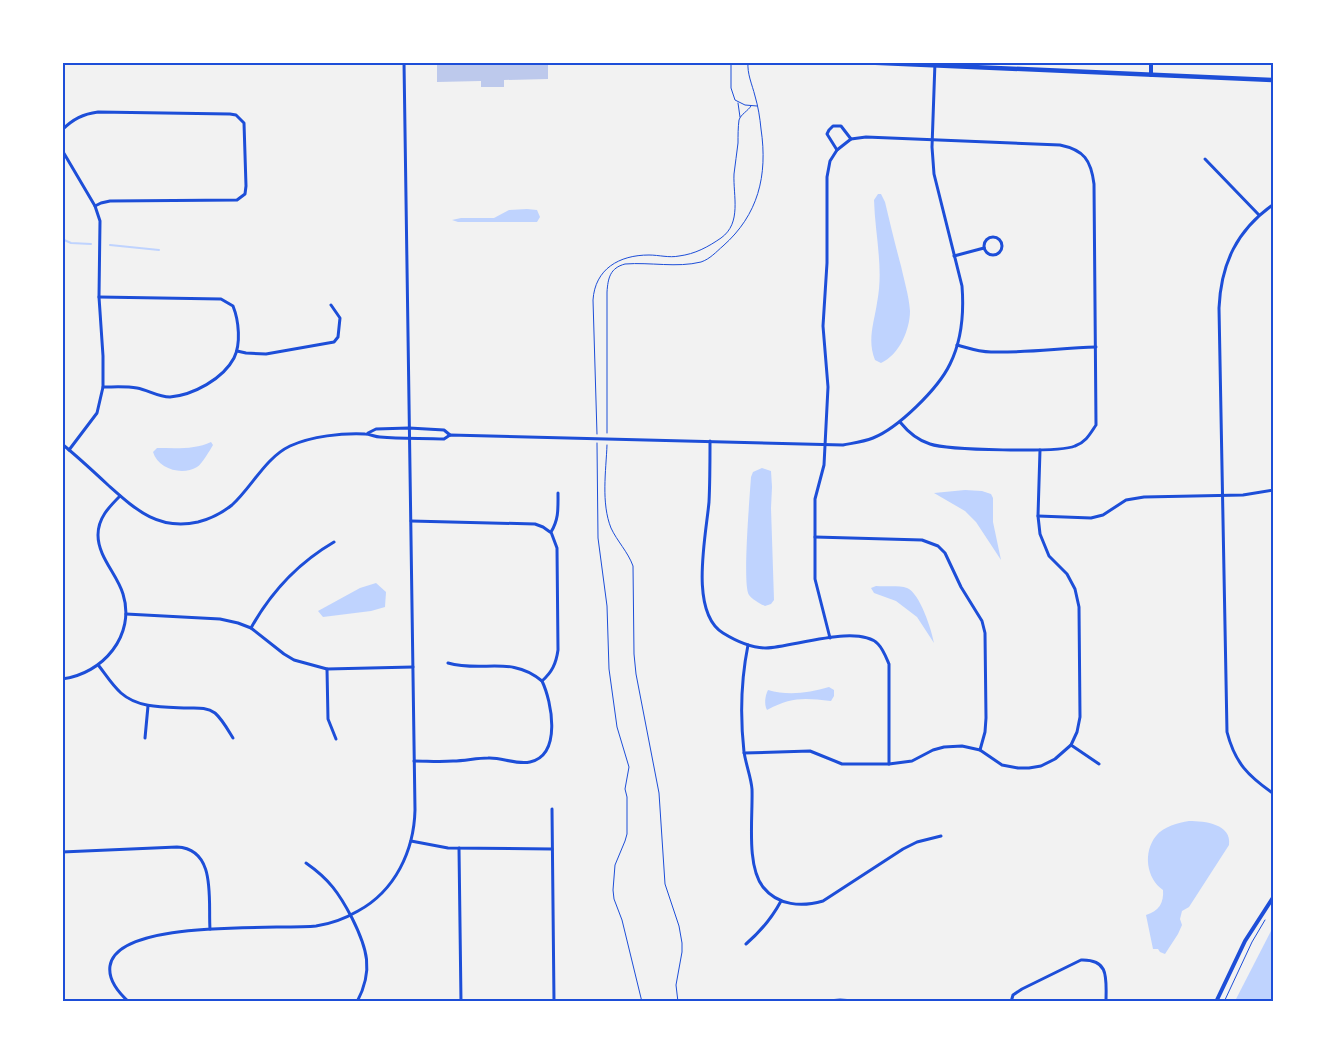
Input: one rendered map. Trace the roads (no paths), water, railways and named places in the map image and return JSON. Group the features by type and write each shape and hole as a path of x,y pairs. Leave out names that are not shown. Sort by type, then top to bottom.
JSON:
{"main road":[{"path":"858,62 1274,80"}],"street":[{"path":"129,1002 117,989 110,974 111,962 117,952 125,946 163,934 210,929 318,926 335,922 368,905 387,887 403,863 411,841 415,800 404,62"},
{"path":"1150,75 1151,62"},
{"path":"62,444 138,511 164,522 178,524 206,520 231,506 270,461 290,446 330,436 367,434 378,437 444,439 450,435 843,445 875,438 900,422 939,381 950,365 962,322 962,286 934,174 935,64"},
{"path":"62,130 81,116 98,112 230,114 236,115 244,123 245,194 237,200 110,201 101,202 95,206"},
{"path":"837,150 827,134 828,130 833,126 841,126 851,139"},
{"path":"830,638 815,579 815,499 824,465 826,444 828,387 823,326 827,263 826,177 830,161 837,150 851,139 866,137 1060,145 1073,148 1084,155 1092,169 1094,184 1096,347 1096,425 1086,440 1078,446 1068,449 960,448 931,445 910,433 900,422"},
{"path":"62,150 95,206 100,221 99,297 103,341 103,388 97,413 69,450"},
{"path":"1205,159 1259,215"},
{"path":"1274,204 1259,215 1237,242 1223,273 1220,290 1226,732 1231,749 1239,763 1248,774 1274,794"},
{"path":"989,237 998,238 1002,242 1002,248 996,255 988,253 984,248 985,242 989,237"},
{"path":"954,256 984,248"},
{"path":"99,297 221,299 233,306 237,314 237,350 230,364 215,378 195,391 178,396 159,396 133,388 103,388"},
{"path":"237,350 266,354 334,342 338,337 340,318 332,305"},
{"path":"957,345 990,352 1096,347"},
{"path":"367,434 376,429 410,428 444,430 450,435"},
{"path":"710,441 709,500 703,568 703,591 706,607 712,621 720,632 734,640 764,648 857,636 868,638 877,643 884,652 889,664 889,764"},
{"path":"744,753 810,751 842,764 889,764 912,761 933,750 944,747 962,746 980,750 1002,765 1018,768 1041,766 1055,759 1071,745 1077,732 1080,717 1079,607 1075,589 1067,574 1049,556 1040,534 1038,516 1040,450"},
{"path":"1038,516 1091,518 1103,515 1126,500 1255,495 1274,490"},
{"path":"550,532 556,524 558,493"},
{"path":"62,679 80,675 99,666 114,649 124,627 126,605 120,586 103,555 98,536 103,516 120,496"},
{"path":"411,521 535,524 550,532 557,548 558,650 557,662 550,674 542,681"},
{"path":"815,537 922,540 938,546 946,553 961,588 982,621 985,633 986,718 985,732 980,750"},
{"path":"251,628 263,607 278,589 315,553 334,542"},
{"path":"126,614 220,619 238,623 251,628 284,654 306,664 327,669 413,667"},
{"path":"748,645 742,681 744,753 752,784 753,857 756,874 764,888 781,901 796,905 811,905 823,901 903,849 917,842 941,836"},
{"path":"414,761 453,761 488,758 528,762 535,760 545,753 549,746 551,736 549,698 542,681 531,672 513,666 458,666 448,663"},
{"path":"99,666 122,694 131,700 148,706 209,710 218,716 233,738"},
{"path":"327,669 328,719 336,739"},
{"path":"146,738 148,706"},
{"path":"1071,745 1099,764"},
{"path":"552,809 554,1002"},
{"path":"411,841 459,848 552,849"},
{"path":"62,852 177,847 186,847 194,851 205,865 207,873 210,929"},
{"path":"459,848 461,1002"},
{"path":"306,862 330,882 343,900 361,936 367,962 367,976 357,1002"},
{"path":"1216,1002 1248,936 1274,896"},
{"path":"746,944 773,917 781,901"},
{"path":"1011,1002 1013,995 1022,988 1081,960 1090,960 1098,963 1106,975 1106,1002"}],"water":[{"path":"878,194 881,194 885,202 910,311 906,334 893,354 881,363 875,360 871,338 880,277 874,200"},
{"path":"509,210 537,210 540,217 537,222 458,222 452,220 461,218 494,218"},
{"path":"211,442 213,445 206,457 197,467 191,470 178,471 165,467 153,452 157,448 191,447"},
{"path":"762,468 771,471 772,487 774,600 771,604 765,606 749,595 746,575 751,477 753,472"},
{"path":"965,490 982,491 991,494 993,498 993,522 1001,560 976,522 965,511 934,493"},
{"path":"376,583 386,592 385,607 371,611 323,617 318,611 360,588"},
{"path":"876,586 904,587 912,591 925,613 934,643 917,617 896,601 874,593 871,588"},
{"path":"829,687 834,690 834,696 831,701 798,700 767,710 766,708 765,700 768,690 798,693"},
{"path":"1189,821 1209,823 1222,828 1229,838 1229,845 1189,907 1182,911 1180,919 1182,925 1165,954 1158,949 1153,949 1146,915 1160,906 1163,895 1163,890 1157,885 1150,872 1148,864 1149,849 1156,836 1167,827"},
{"path":"1273,927 1273,1001 1235,1001"}],"waterway":[{"path":"62,239 71,243 91,244"},
{"path":"110,245 159,250"}]}
